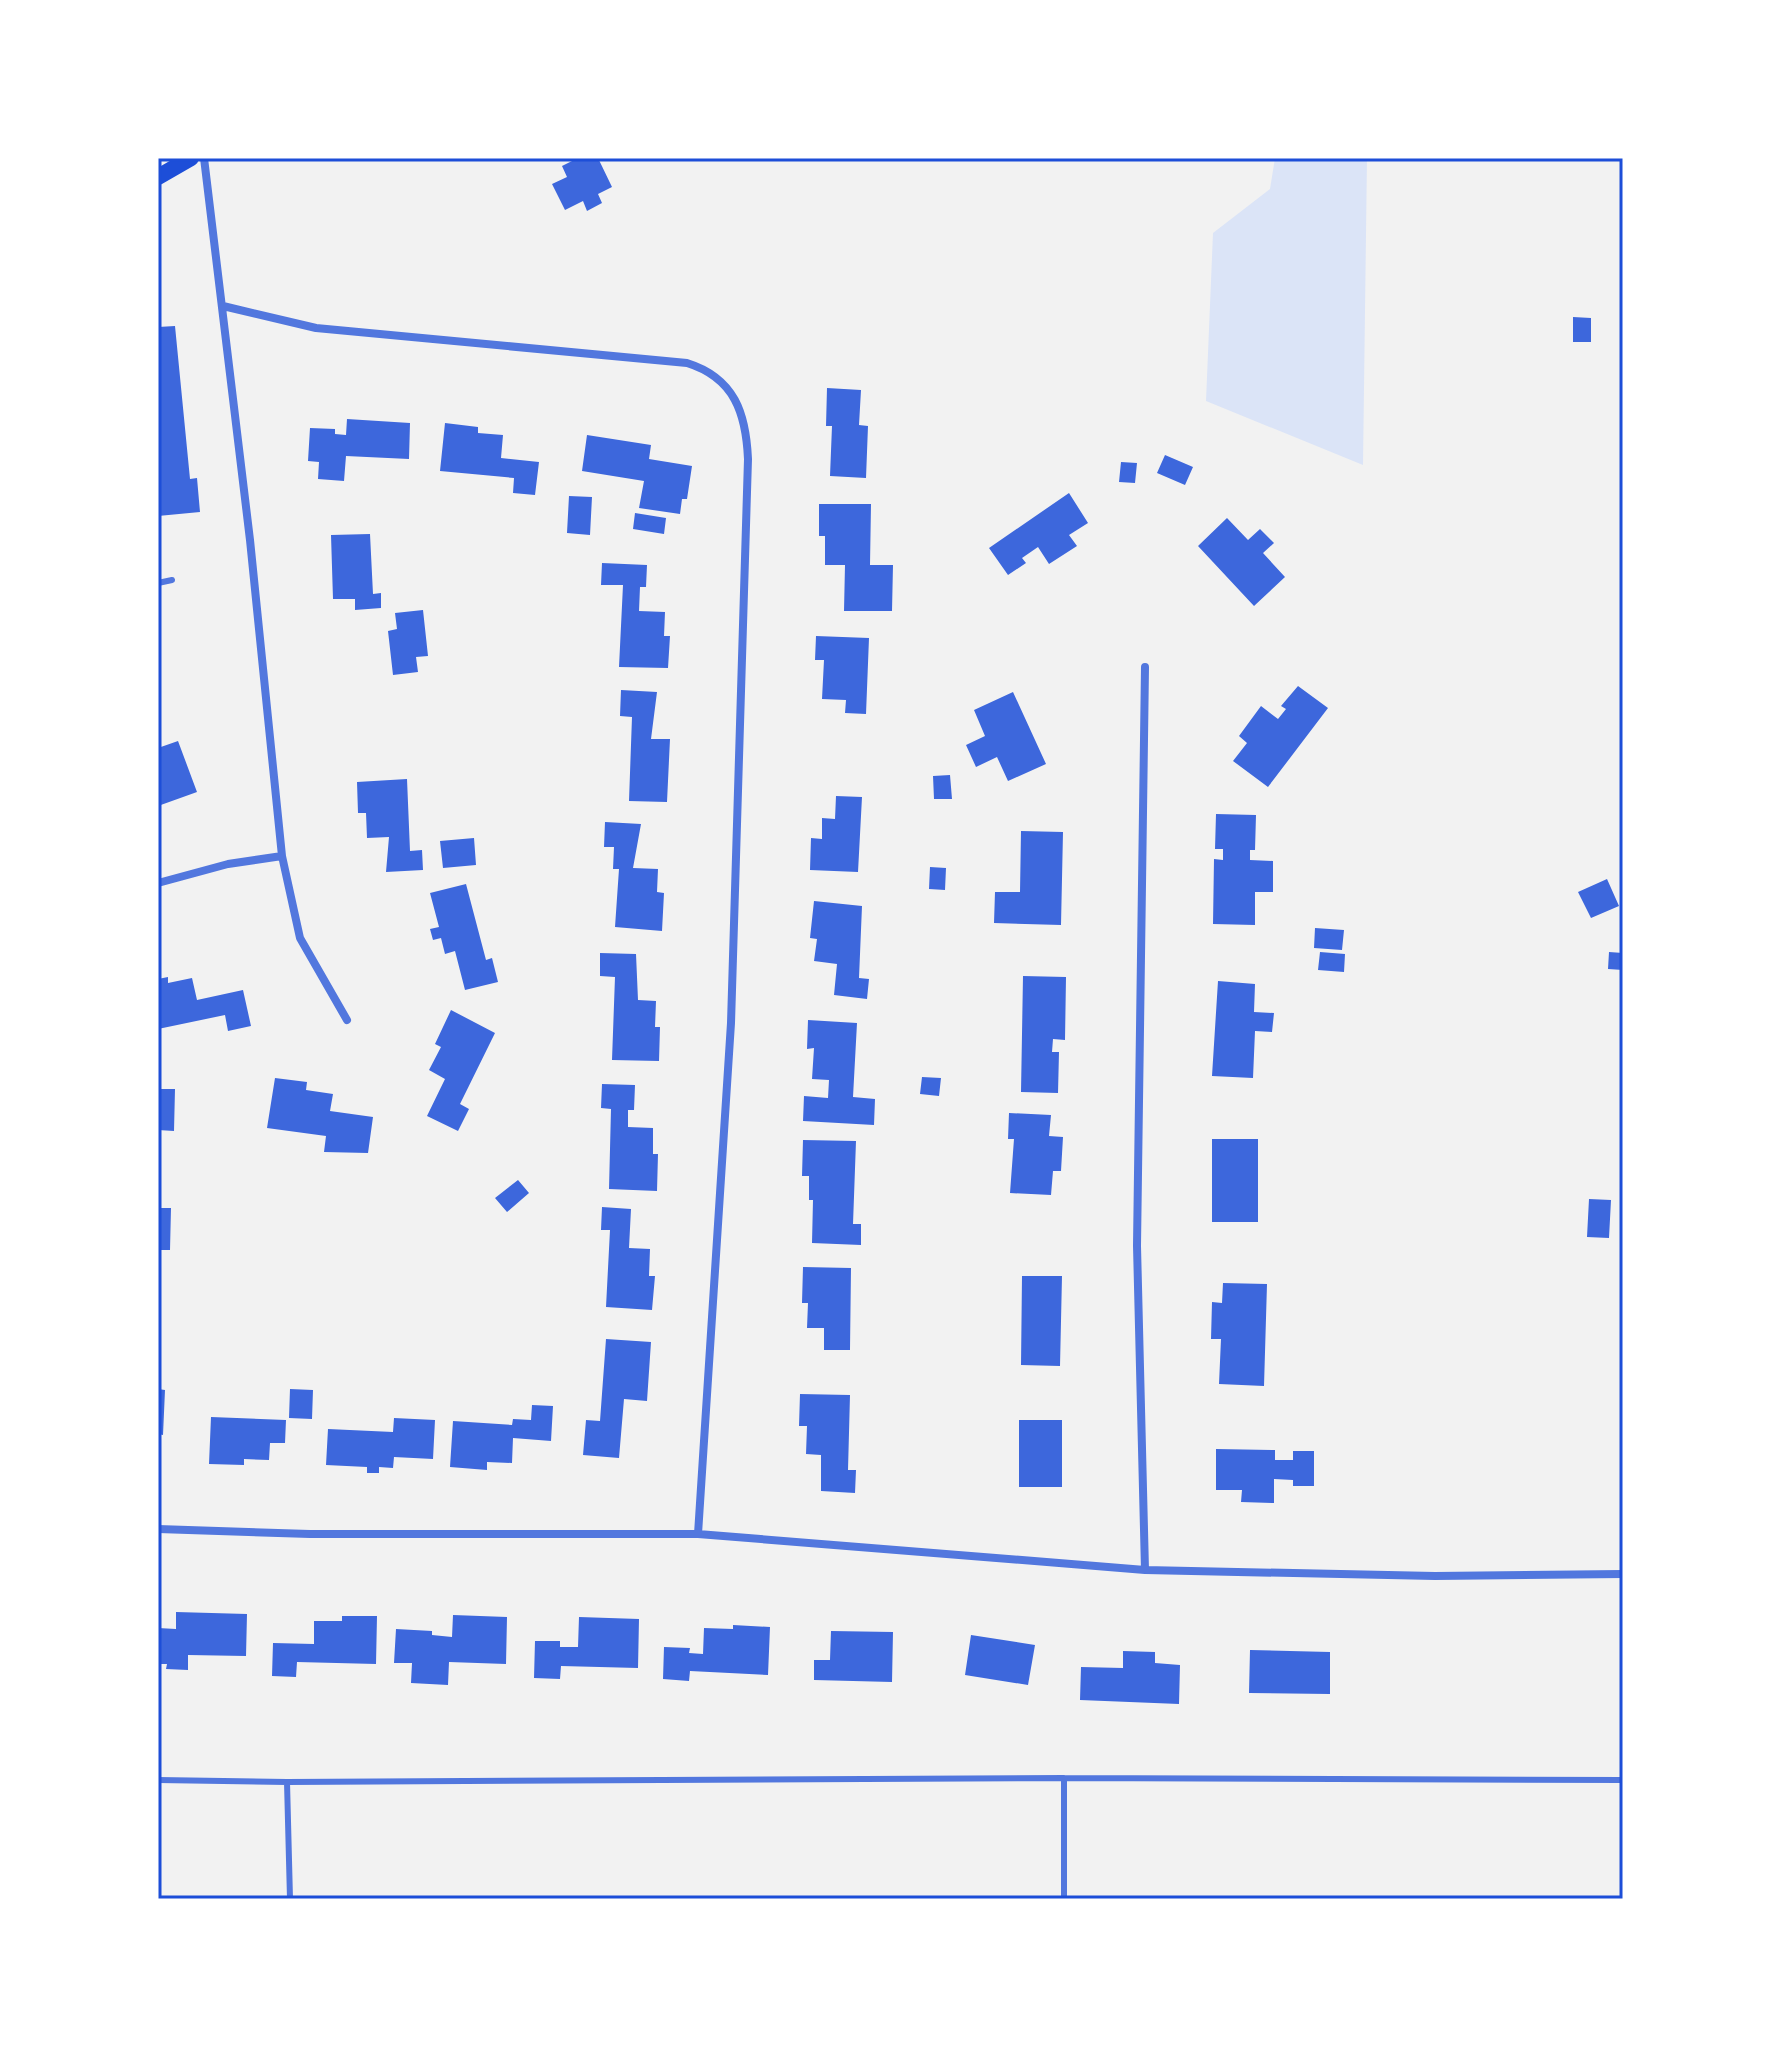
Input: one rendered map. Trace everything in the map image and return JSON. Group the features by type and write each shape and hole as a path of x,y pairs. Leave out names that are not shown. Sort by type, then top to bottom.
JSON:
{"main road":[{"path":"158,177 191,158"}],"street":[{"path":"204,158 223,306 282,856 300,938 347,1020"},
{"path":"223,306 316,328 687,363 719,378 740,407 748,459 731,1023 698,1534"},
{"path":"1145,667 1137,1246 1145,1570"},
{"path":"158,883 228,864 282,856"},
{"path":"158,1529 310,1534 698,1534 1145,1570 1435,1576 1623,1574"}],"lane":[{"path":"158,583 172,580"},
{"path":"1064,1778 1064,1899"},
{"path":"158,1780 1623,1780"},
{"path":"287,1782 290,1899"}],"shaded area":[{"path":"1275,158 1367,158 1363,465 1206,401 1213,233 1270,189"}],"building":[{"path":"578,158 598,158 612,187 598,194 602,203 587,211 583,201 565,210 552,184 567,177 562,166"},
{"path":"1573,317 1591,318 1591,342 1573,342"},
{"path":"175,326 190,479 197,478 200,512 158,516 158,327"},
{"path":"827,388 861,390 859,425 868,426 866,478 830,476 832,426 826,426"},
{"path":"347,419 410,423 409,459 346,456 344,481 318,479 319,462 308,461 310,428 335,429 335,434 346,435"},
{"path":"445,423 478,427 478,433 503,435 501,458 539,462 535,495 513,493 514,478 440,471"},
{"path":"587,435 651,445 649,459 692,466 687,499 682,499 680,514 639,508 644,481 582,471"},
{"path":"1165,455 1193,467 1185,485 1157,473"},
{"path":"1121,462 1137,463 1135,483 1119,482"},
{"path":"1069,493 1088,523 1069,535 1077,546 1049,564 1038,547 1022,558 1026,563 1008,575 989,548"},
{"path":"569,496 592,497 590,535 567,533"},
{"path":"819,504 871,504 870,565 893,565 892,611 844,611 845,565 825,565 825,536 819,536"},
{"path":"635,513 666,518 664,534 633,529"},
{"path":"1227,518 1248,540 1260,529 1274,543 1263,553 1285,577 1254,606 1198,546"},
{"path":"370,534 373,594 381,593 381,608 355,610 355,599 333,599 331,535"},
{"path":"602,563 647,565 646,587 640,587 639,611 665,612 664,636 670,636 668,668 619,667 623,585 601,585"},
{"path":"423,610 428,656 416,657 418,672 393,675 388,631 397,629 395,613"},
{"path":"816,636 869,638 866,714 845,713 846,700 822,699 824,660 815,660"},
{"path":"1298,686 1328,708 1268,787 1233,761 1247,743 1239,736 1261,706 1278,719 1286,709 1281,706"},
{"path":"621,690 657,692 651,739 670,739 667,802 629,801 632,717 620,716"},
{"path":"1013,692 1046,764 1008,781 997,757 976,767 966,745 985,736 974,710"},
{"path":"178,741 197,792 158,806 158,748"},
{"path":"950,775 952,799 934,799 933,776"},
{"path":"407,779 410,851 422,850 423,870 386,872 389,837 367,838 366,813 358,813 357,782"},
{"path":"836,796 862,797 858,872 810,870 811,838 822,839 822,818 835,819"},
{"path":"1216,814 1256,815 1255,850 1250,850 1250,860 1273,861 1273,892 1255,892 1255,925 1213,924 1214,859 1223,860 1223,849 1215,849"},
{"path":"605,822 641,824 633,868 658,869 657,892 664,893 662,931 615,927 619,869 613,869 614,847 604,847"},
{"path":"1021,831 1063,832 1061,925 994,923 995,892 1020,892"},
{"path":"474,838 476,865 443,868 440,841"},
{"path":"930,867 946,868 945,890 929,889"},
{"path":"1607,879 1619,906 1591,918 1578,892"},
{"path":"466,884 486,960 492,958 498,982 465,990 455,951 445,954 441,938 433,940 430,929 439,927 430,893"},
{"path":"814,901 862,906 859,978 869,979 867,999 834,995 837,964 814,961 817,939 810,938"},
{"path":"1315,928 1344,930 1342,950 1314,948"},
{"path":"1320,952 1345,954 1344,972 1318,970"},
{"path":"1609,952 1623,953 1623,970 1608,969"},
{"path":"600,953 636,954 638,1000 656,1001 655,1027 660,1027 659,1061 612,1060 615,977 600,976"},
{"path":"1023,976 1066,977 1065,1040 1053,1039 1052,1052 1059,1052 1058,1093 1021,1092"},
{"path":"168,977 168,983 192,978 197,1000 243,990 251,1026 228,1031 225,1015 158,1029 158,979"},
{"path":"1218,981 1255,984 1254,1012 1274,1013 1272,1032 1255,1031 1253,1078 1212,1076"},
{"path":"451,1010 495,1033 460,1104 469,1109 458,1131 427,1116 445,1079 429,1070 441,1047 435,1044"},
{"path":"808,1020 857,1023 853,1097 875,1099 874,1125 803,1121 804,1096 828,1098 829,1080 812,1079 814,1048 807,1049"},
{"path":"922,1077 941,1078 939,1096 920,1094"},
{"path":"275,1078 307,1082 306,1090 333,1094 330,1111 373,1117 368,1153 324,1152 326,1136 267,1128"},
{"path":"602,1084 635,1085 634,1110 628,1110 628,1127 653,1128 653,1154 658,1154 657,1191 609,1189 611,1109 601,1108"},
{"path":"158,1089 175,1089 174,1131 158,1130"},
{"path":"1009,1113 1051,1115 1049,1136 1063,1137 1061,1171 1053,1171 1051,1195 1010,1193 1014,1139 1008,1139"},
{"path":"1212,1139 1258,1139 1258,1222 1212,1222"},
{"path":"803,1140 856,1141 853,1224 861,1224 861,1245 812,1243 813,1200 809,1200 809,1176 802,1176"},
{"path":"518,1180 529,1193 507,1212 495,1198"},
{"path":"1589,1199 1611,1200 1609,1238 1587,1237"},
{"path":"602,1207 631,1209 629,1248 650,1249 649,1276 655,1276 652,1310 606,1307 610,1230 601,1230"},
{"path":"158,1208 171,1208 170,1250 158,1250"},
{"path":"803,1267 851,1268 850,1350 824,1350 824,1328 807,1328 808,1303 802,1303"},
{"path":"1022,1276 1062,1276 1060,1366 1021,1365"},
{"path":"1223,1283 1267,1284 1264,1386 1219,1384 1221,1339 1211,1339 1212,1302 1222,1303"},
{"path":"606,1339 651,1342 647,1401 624,1399 619,1458 583,1455 586,1420 600,1421"},
{"path":"158,1389 165,1390 163,1435 158,1434"},
{"path":"290,1389 313,1390 312,1419 289,1418"},
{"path":"800,1394 850,1395 848,1470 856,1470 855,1493 821,1491 821,1455 806,1454 807,1426 799,1426"},
{"path":"532,1405 553,1406 551,1441 513,1438 512,1463 487,1462 487,1470 450,1467 453,1421 512,1425 513,1419 531,1420"},
{"path":"211,1417 286,1420 285,1443 270,1443 269,1460 244,1459 244,1465 209,1464"},
{"path":"394,1418 435,1420 433,1459 394,1457 393,1468 379,1467 379,1473 367,1473 367,1467 326,1465 328,1429 393,1432"},
{"path":"1019,1420 1062,1420 1062,1487 1019,1487"},
{"path":"1216,1449 1275,1450 1275,1460 1293,1460 1293,1451 1314,1451 1314,1486 1293,1486 1293,1480 1274,1479 1274,1503 1241,1502 1242,1490 1216,1490"},
{"path":"176,1612 247,1614 246,1656 188,1655 188,1670 166,1669 167,1664 158,1664 158,1628 176,1629"},
{"path":"453,1615 507,1617 506,1664 449,1662 448,1685 411,1683 412,1663 394,1663 396,1629 432,1631 432,1635 452,1637"},
{"path":"342,1616 377,1616 376,1664 297,1662 296,1677 272,1676 273,1643 314,1644 314,1621 342,1621"},
{"path":"579,1617 639,1619 638,1668 561,1666 560,1679 534,1678 535,1641 560,1641 560,1647 578,1647"},
{"path":"733,1625 770,1627 768,1675 690,1671 689,1681 663,1679 664,1647 690,1648 689,1653 703,1654 704,1628 733,1629"},
{"path":"831,1631 893,1632 892,1682 814,1680 814,1660 830,1660"},
{"path":"971,1635 1035,1645 1028,1685 965,1675"},
{"path":"1250,1650 1330,1652 1330,1694 1249,1693"},
{"path":"1123,1651 1155,1652 1155,1663 1180,1665 1179,1704 1080,1700 1081,1667 1123,1668"}]}
